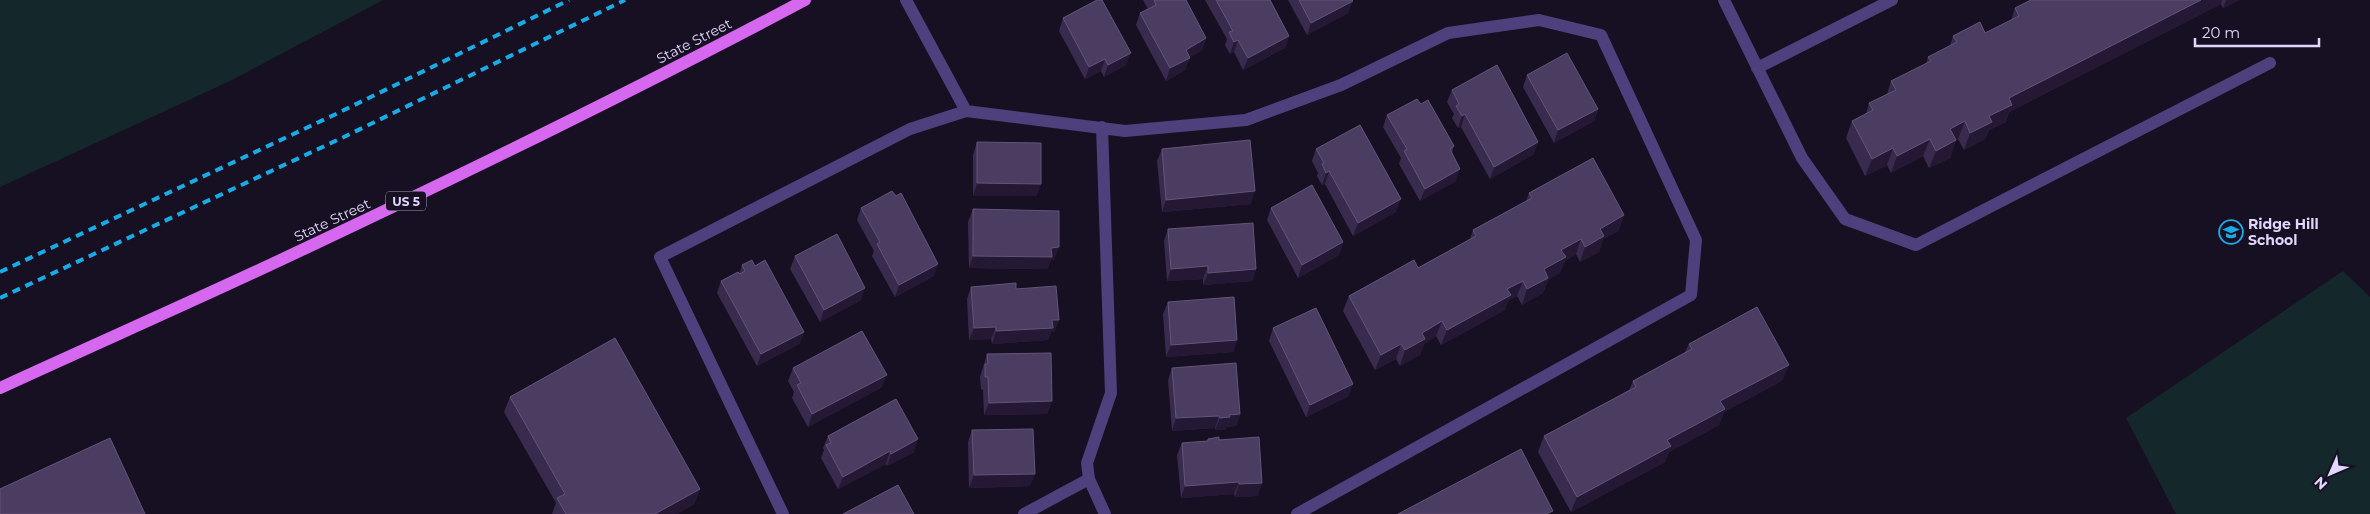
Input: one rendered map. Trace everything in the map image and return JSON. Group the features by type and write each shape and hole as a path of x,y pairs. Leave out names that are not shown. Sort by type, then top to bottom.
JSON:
{"main road":[{"name":"State Street","path":"0,388 304,250 506,153 805,0"}],"lane":[{"path":"906,0 966,111"},
{"path":"1724,0 1802,158 1845,219 1916,245 2270,63"},
{"path":"1757,68 1892,0"},
{"path":"783,514 660,257 910,129 966,111 1125,131 1246,120 1341,85 1448,33 1540,20 1602,35 1696,240 1691,295 1297,514"},
{"path":"1102,127 1111,393 1087,463 1089,480 1105,514"},
{"path":"1024,514 1089,480"}],"green space":[{"path":"0,0 383,0 230,81 0,187"},
{"path":"2343,271 2370,297 2370,514 2176,514 2126,418"}],"building":[{"path":"1097,0 1102,0 1131,53 1108,65 1105,59 1089,67 1063,18"},
{"path":"1154,0 1186,0 1206,38 1186,50 1190,58 1170,68 1140,13 1156,5"},
{"path":"1216,0 1270,0 1289,36 1248,58 1238,40 1234,42 1229,32 1233,31"},
{"path":"1299,0 1352,0 1353,1 1311,23"},
{"path":"2031,0 2201,0 2009,98 2012,105 1989,116 1992,122 1970,133 1965,121 1950,129 1956,140 1936,151 1930,139 1897,156 1893,148 1872,159 1852,121 1873,110 1869,103 1896,90 1891,81 1931,61 1928,57 1957,42 1953,36 1980,22 1985,33 2019,16 2015,8"},
{"path":"1567,53 1598,109 1558,130 1527,75"},
{"path":"1497,65 1538,142 1494,167 1465,114 1462,116 1456,106 1459,104 1452,90"},
{"path":"1417,99 1421,104 1428,100 1454,146 1450,149 1460,169 1425,189 1404,151 1407,149 1387,115"},
{"path":"1360,125 1401,199 1358,223 1329,171 1326,173 1322,164 1324,163 1316,149"},
{"path":"1250,140 1255,191 1166,200 1162,149"},
{"path":"977,142 1041,143 1041,184 977,183"},
{"path":"1593,158 1624,215 1600,229 1604,236 1585,247 1581,239 1561,250 1566,257 1544,269 1548,278 1527,289 1523,281 1507,289 1511,295 1447,330 1442,321 1422,333 1425,339 1405,350 1401,344 1381,355 1349,296 1414,260 1418,268 1476,236 1473,230 1532,198 1529,193"},
{"path":"1312,185 1343,242 1302,265 1271,208"},
{"path":"892,191 896,196 901,193 938,264 899,285 877,244 880,242 861,208"},
{"path":"973,209 1059,211 1059,247 1051,248 1052,257 973,256"},
{"path":"1253,223 1256,269 1208,273 1208,266 1171,269 1168,229"},
{"path":"837,234 865,288 824,310 795,256"},
{"path":"752,260 755,266 765,260 804,332 761,354 721,281 738,272 740,274 745,271 742,265"},
{"path":"1016,283 1016,289 1056,286 1059,320 1052,320 1053,328 996,331 996,327 974,328 971,287"},
{"path":"1234,297 1237,340 1171,345 1168,302"},
{"path":"1757,307 1789,365 1720,401 1725,409 1667,440 1671,446 1577,497 1544,436 1636,387 1633,381 1692,349 1689,344"},
{"path":"1316,308 1353,384 1310,405 1273,328"},
{"path":"862,331 887,375 812,414 797,385 801,383 793,368"},
{"path":"615,338 700,489 655,514 566,514 557,498 565,494 510,397"},
{"path":"1051,353 1052,401 989,403 988,377 985,377 985,364 988,364 987,354"},
{"path":"1236,363 1240,414 1220,418 1219,416 1176,418 1172,368"},
{"path":"896,399 918,439 891,454 890,451 843,477 826,445 831,443 828,436"},
{"path":"1033,429 1035,474 974,475 972,430"},
{"path":"1219,437 1219,440 1259,437 1262,483 1239,484 1239,482 1185,486 1182,443 1208,441 1208,439"},
{"path":"110,438 145,514 0,514 0,489"},
{"path":"1521,449 1553,511 1546,514 1398,514"},
{"path":"898,485 914,514 843,514"}],"railway":[{"path":"0,272 336,114 569,0"},
{"path":"0,298 346,136 625,0"}],"place":[{"name":"Ridge Hill School","path":"2231,232"}]}
